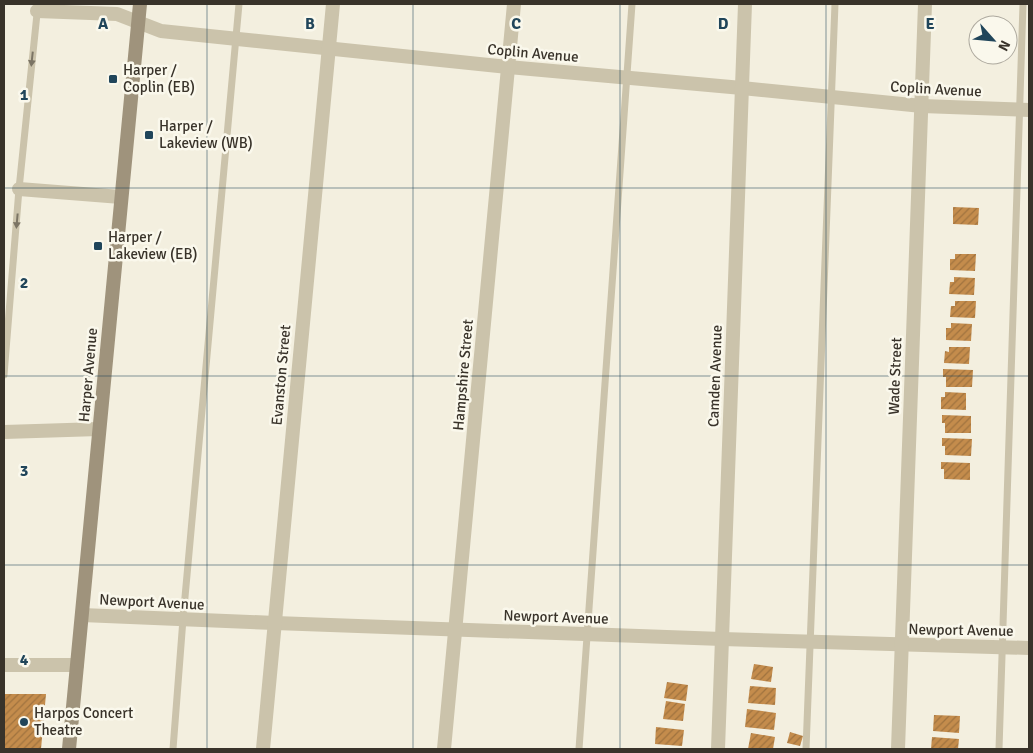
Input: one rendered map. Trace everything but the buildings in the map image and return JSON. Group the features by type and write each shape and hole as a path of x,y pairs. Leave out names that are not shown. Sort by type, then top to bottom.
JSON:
{"main road":[{"name":"Harper Avenue","path":"69,749 140,4"}],"street":[{"name":"Evanston Street","path":"263,749 332,4"},
{"name":"Hampshire Street","path":"444,749 514,4"},
{"name":"Camden Avenue","path":"718,749 745,4"},
{"name":"Wade Street","path":"898,749 926,4"},
{"name":"Coplin Avenue","path":"37,7 117,14 161,31 236,37 508,68 922,106 1024,110"},
{"path":"19,190 121,197"},
{"path":"4,432 100,429"},
{"name":"Newport Avenue","path":"82,614 274,624 1029,648"},
{"path":"4,665 77,665"}],"lane":[{"path":"173,749 183,619 240,4"},
{"path":"580,749 632,4"},
{"path":"806,749 834,4"},
{"path":"999,749 1024,110 1023,4"},
{"path":"4,376 19,190 37,7"}],"place":[{"name":"Harper / Coplin (EB)","path":"113,79"},
{"name":"Harper / Lakeview (WB)","path":"149,135"},
{"name":"Harper / Lakeview (EB)","path":"98,246"},
{"name":"Harpos Concert Theatre","path":"24,722"}]}
